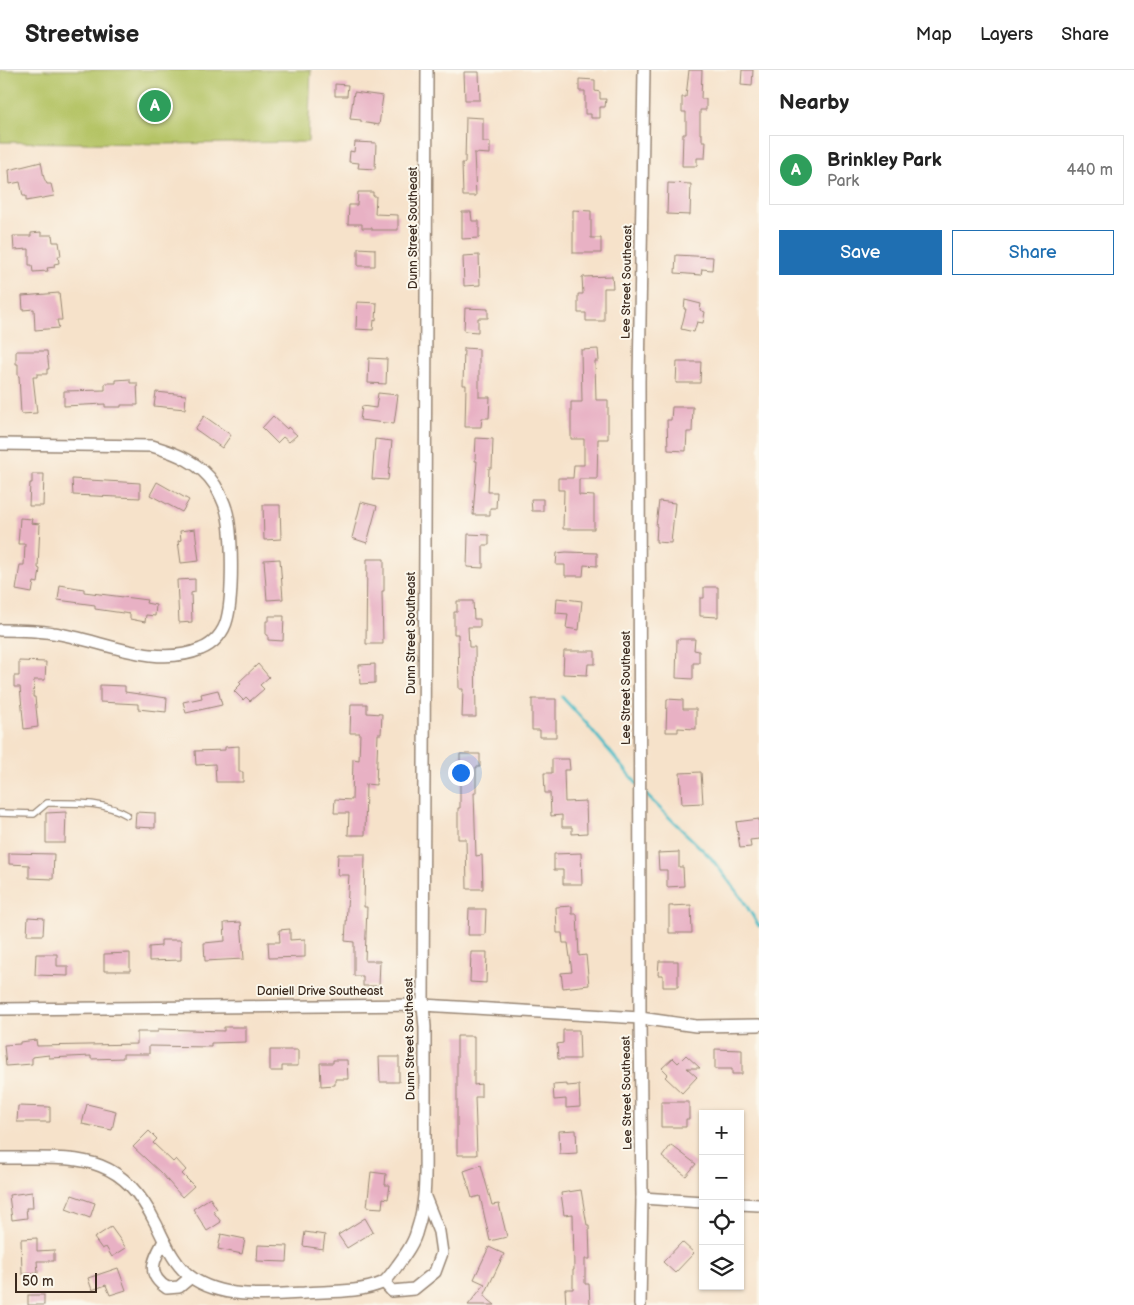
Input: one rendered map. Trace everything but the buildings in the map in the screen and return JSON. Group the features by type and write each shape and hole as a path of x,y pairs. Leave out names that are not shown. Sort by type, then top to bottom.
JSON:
{"street":[{"name":"Dunn Street Southeast","path":"425,1197 439,1232 442,1254 435,1272 414,1289 392,1291 384,1282 404,1256 417,1232 425,1197 425,1037 422,1004 427,70"},
{"name":"Lee Street Southeast","path":"640,1305 642,1198 639,382 644,70"},
{"path":"0,444 152,446 176,453 198,467 214,484 226,509 230,539 230,594 227,620 218,638 202,649 180,655 148,654 54,633 0,630"},
{"name":"Daniell Drive Southeast","path":"0,1009 422,1004 640,1018 696,1026 759,1024"},
{"path":"0,1158 73,1159 97,1163 120,1176 137,1192 151,1214 174,1260 191,1278 211,1289 232,1293 291,1294 359,1289 384,1282"},
{"path":"642,1198 699,1202"},
{"path":"744,1204 759,1205"},
{"path":"164,1241 154,1259 153,1272 158,1282 167,1288 179,1287 191,1278"}],"lane":[{"path":"0,813 34,814 43,805 52,803 101,805 116,809 127,815"}],"green space":[{"path":"0,70 311,70 308,142 164,144 0,142"}],"waterway":[{"path":"562,697 637,784"},
{"path":"642,791 711,858 741,897 759,926"}],"place":[{"name":"Brinkley Park","path":"155,106"}]}
